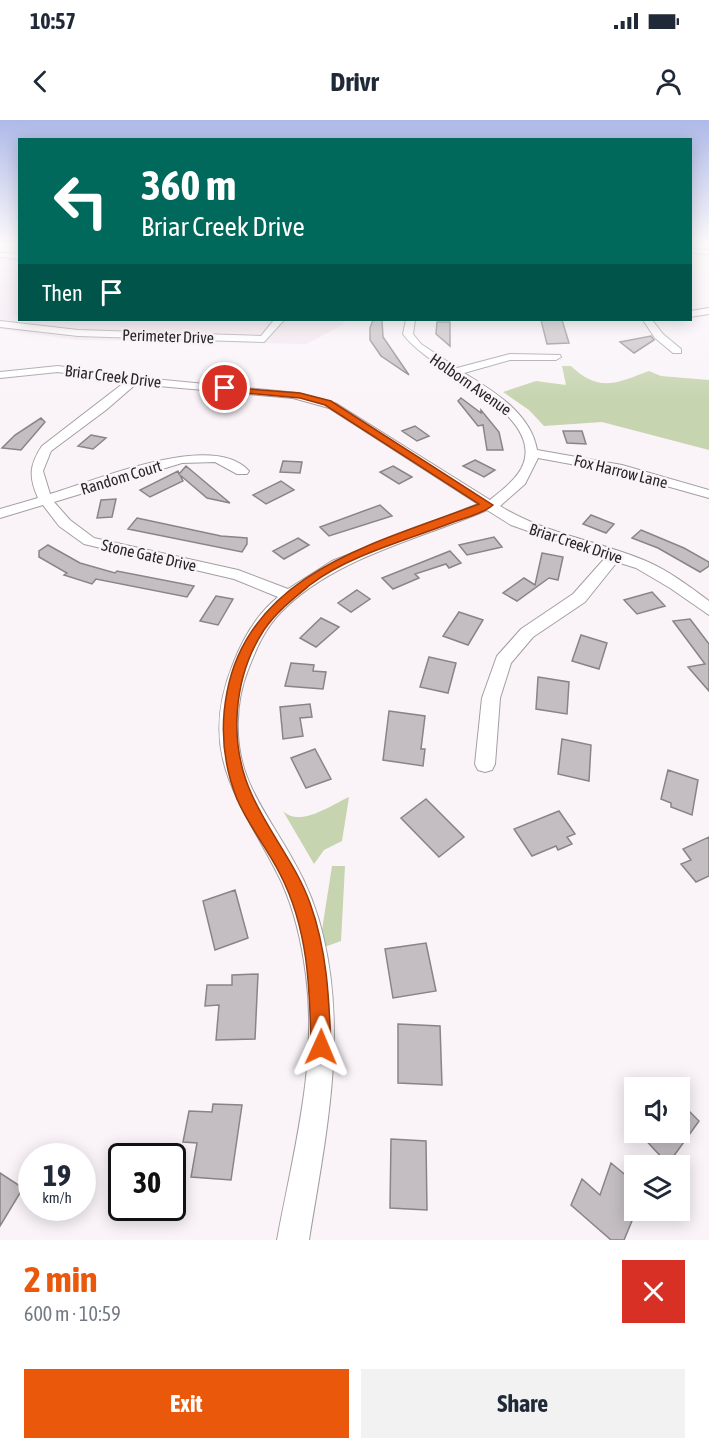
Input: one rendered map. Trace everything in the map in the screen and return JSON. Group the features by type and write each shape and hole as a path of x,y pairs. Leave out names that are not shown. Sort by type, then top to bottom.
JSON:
{"street":[{"path":"692,314 709,311"},
{"name":"Perimeter Drive","path":"0,324 78,333 264,339 278,321"},
{"name":"Holborn Avenue","path":"410,321 407,328 412,340 514,413 527,430 533,453"},
{"path":"648,321 659,336 677,351"},
{"path":"454,372 510,357 556,357"},
{"name":"Briar Creek Drive","path":"0,375 58,369 133,380 294,394 318,399 333,406 489,506 533,530 615,555 676,584 709,609"},
{"name":"Stone Gate Drive","path":"133,380 106,406 63,434 45,450 39,459 36,478 46,500 64,524 89,541 238,575 288,595"},
{"path":"293,1240 320,1068 322,1026 319,980 302,903 286,869 246,799 235,771 229,718 231,693 247,648 265,620 288,595 307,581 349,558 489,506 505,497 525,477 533,453"},
{"name":"Fox Harrow Lane","path":"533,453 622,469 709,494"},
{"name":"Random Court","path":"0,514 181,459 217,458 242,471"},
{"path":"485,764 491,698 503,661 527,633 579,598 615,555"}],"shaded area":[{"path":"0,295 18,295 18,321 345,321 307,344 76,340 0,329"}],"green space":[{"path":"562,366 571,366 590,380 600,383 618,382 649,371 661,376 709,380 709,450 602,422 544,426 529,410 503,392 536,381 566,385"},
{"path":"349,797 342,841 324,850 314,864 283,811 290,816 307,816"},
{"path":"332,866 345,866 341,941 319,949"}],"building":[{"path":"373,321 382,321 383,337 409,375 381,356 370,340"},
{"path":"541,321 562,321 569,343 547,344"},
{"path":"437,322 450,322 450,346 436,334"},
{"path":"651,336 654,340 634,353 620,342"},
{"path":"461,398 481,413 481,410 499,432 503,450 487,450 483,425 478,426 458,401"},
{"path":"41,418 45,422 21,450 2,448 15,435"},
{"path":"415,426 429,436 417,441 402,431"},
{"path":"563,431 582,431 586,444 567,443"},
{"path":"91,435 106,438 93,449 78,446"},
{"path":"475,460 495,470 484,477 463,466"},
{"path":"283,461 302,462 300,473 280,472"},
{"path":"186,466 230,503 207,498 180,475 183,481 150,497 140,490 178,471 179,474"},
{"path":"393,466 412,477 399,484 380,472"},
{"path":"281,481 294,490 266,504 253,495"},
{"path":"116,499 112,517 97,518 101,500"},
{"path":"380,505 392,516 329,536 320,527"},
{"path":"591,515 614,524 606,533 583,524"},
{"path":"137,518 221,536 247,538 247,544 242,552 128,529"},
{"path":"641,530 684,548 709,562 709,566 700,572 658,548 632,538"},
{"path":"494,537 502,547 467,555 459,545"},
{"path":"298,538 309,545 284,559 273,551"},
{"path":"48,545 80,563 115,573 117,571 194,586 187,597 96,579 92,584 64,575 67,573 39,557 39,551"},
{"path":"450,551 461,563 449,568 446,564 415,574 419,578 393,589 382,578"},
{"path":"542,553 563,557 558,580 549,578 517,601 503,593 524,578 535,585"},
{"path":"357,590 370,599 351,612 338,603"},
{"path":"652,592 665,606 637,614 624,600"},
{"path":"216,596 233,599 218,625 200,621"},
{"path":"459,612 483,620 468,645 443,636"},
{"path":"321,618 339,627 316,647 300,638"},
{"path":"690,619 709,644 709,691 688,667 705,664 673,621"},
{"path":"581,635 607,643 599,669 572,661"},
{"path":"429,657 456,663 448,693 420,687"},
{"path":"291,663 314,665 313,671 326,672 323,689 285,686"},
{"path":"538,677 569,682 567,714 536,709"},
{"path":"310,704 312,717 300,718 303,736 283,739 280,707"},
{"path":"389,711 425,716 421,749 425,749 423,766 383,760"},
{"path":"562,739 591,745 589,781 558,774"},
{"path":"315,749 331,779 306,788 291,758"},
{"path":"668,770 698,780 692,815 671,807 671,803 661,799"},
{"path":"426,799 464,837 439,857 401,818"},
{"path":"559,811 575,834 567,837 572,844 558,850 556,846 532,856 514,829"},
{"path":"709,837 709,876 696,882 681,864 691,860 683,849"},
{"path":"235,890 248,938 215,950 203,901"},
{"path":"426,943 436,991 393,998 385,949"},
{"path":"258,974 255,1039 216,1040 219,1005 205,1006 207,985 232,985 232,975"},
{"path":"398,1024 440,1026 442,1085 398,1083"},
{"path":"213,1104 242,1105 231,1180 191,1177 197,1143 183,1142 189,1111 212,1112"},
{"path":"690,1112 699,1121 690,1133"},
{"path":"391,1139 426,1141 427,1210 390,1208"},
{"path":"648,1143 683,1143 674,1155 660,1155"},
{"path":"611,1163 624,1174 624,1221 632,1221 624,1240 611,1240 571,1205 582,1179 600,1195"},
{"path":"0,1173 18,1185 18,1196 0,1226"}],"route":[{"path":"225,388 300,395 328,403 487,505 349,558 307,581 272,611 247,648 238,670 231,693 229,718 230,746 235,771 246,799 275,848 302,903 319,980 321,1047"}]}
